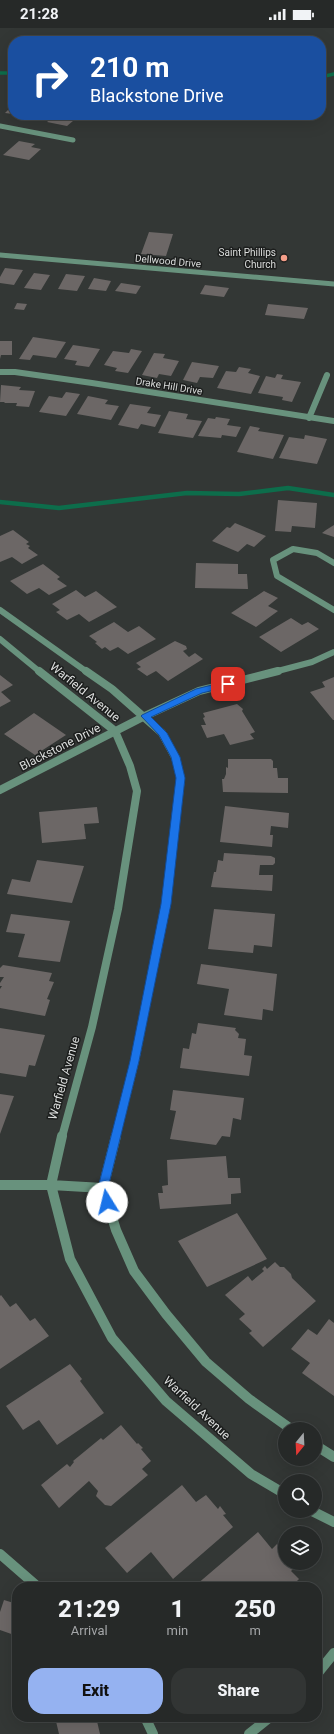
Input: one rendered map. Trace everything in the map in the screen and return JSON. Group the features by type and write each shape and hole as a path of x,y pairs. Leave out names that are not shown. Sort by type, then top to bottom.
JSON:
{"street":[{"path":"0,126 73,140"},
{"name":"Dellwood Drive","path":"0,255 334,284"},
{"name":"Drake Hill Drive","path":"0,372 16,372 92,383 334,421"},
{"path":"309,418 327,375"},
{"path":"334,563 317,553 293,549 273,560 277,576 334,610"},
{"name":"Warfield Avenue","path":"0,610 112,689 145,716 162,733 175,757 181,778 166,904 134,1061 103,1188"},
{"name":"Warfield Avenue","path":"0,639 115,732 130,766 137,791 118,908 92,1027 65,1121 50,1185 70,1259 112,1338 166,1401 251,1474 278,1490"},
{"name":"Blackstone Drive","path":"0,790 145,716 199,691 312,662 334,652"},
{"path":"0,1185 50,1185 103,1188 116,1230 134,1271 166,1314 206,1362 248,1399 280,1422"},
{"path":"322,1449 334,1457"},
{"path":"322,1516 334,1522"},
{"path":"0,1554 32,1582"},
{"path":"322,1668 334,1653"},
{"path":"148,1722 154,1734"},
{"path":"249,1734 264,1722"}],"building":[{"path":"49,120 74,120 67,126 47,122"},
{"path":"19,141 35,144 31,147 41,149 29,160 3,155"},
{"path":"149,232 173,234 166,256 141,254"},
{"path":"5,268 23,270 14,285 0,283 0,277"},
{"path":"34,273 50,275 41,290 24,288"},
{"path":"66,274 85,276 77,291 58,289"},
{"path":"94,278 111,281 106,291 88,289"},
{"path":"121,283 141,286 136,294 115,291"},
{"path":"205,285 229,288 224,297 200,294"},
{"path":"17,303 27,304 24,310 14,309"},
{"path":"268,304 308,308 304,319 265,315"},
{"path":"33,337 66,342 56,358 33,355 30,360 19,359"},
{"path":"0,341 12,341 12,355 1,355 0,359"},
{"path":"73,345 100,349 89,367 75,365 77,361 64,359"},
{"path":"131,349 142,351 128,373 115,371 117,368 104,365 113,351 129,353"},
{"path":"154,353 165,354 163,358 179,361 171,376 159,374 157,378 142,375"},
{"path":"192,362 219,366 213,378 200,377 197,383 183,380"},
{"path":"239,367 251,369 248,373 260,376 251,394 217,388 226,371 236,372"},
{"path":"277,374 283,375 281,379 301,382 292,402 282,400 283,397 258,393 266,376 275,378"},
{"path":"1,385 21,387 19,390 35,391 29,407 16,406 17,403 0,402"},
{"path":"66,392 80,394 66,416 39,412 49,396 62,398"},
{"path":"88,396 108,400 105,404 119,406 111,420 77,414"},
{"path":"130,404 151,407 147,413 161,415 155,427 141,424 138,429 118,425"},
{"path":"169,411 188,414 186,419 202,421 193,438 158,433"},
{"path":"216,417 230,419 227,425 241,427 236,437 222,435 221,438 198,436 208,418 215,419"},
{"path":"250,426 260,428 258,431 284,435 273,459 237,452"},
{"path":"305,435 327,439 317,464 279,458 289,437 304,439"},
{"path":"278,500 317,503 315,528 292,526 291,532 275,531"},
{"path":"235,523 266,536 254,547 247,544 238,552 212,541 227,527 230,528"},
{"path":"334,525 334,537 322,533 326,530"},
{"path":"13,530 29,542 26,544 30,546 28,548 38,555 22,564 12,557 0,562 0,536"},
{"path":"196,563 238,564 238,574 247,574 248,589 195,588"},
{"path":"43,564 60,577 57,579 67,586 49,595 39,588 27,594 10,581"},
{"path":"76,590 85,597 96,591 117,607 89,622 79,614 67,620 56,612 60,610 52,604"},
{"path":"264,591 278,598 268,606 278,611 256,627 231,613"},
{"path":"291,618 302,625 308,622 319,629 281,652 259,637"},
{"path":"114,622 128,632 139,626 156,639 128,654 118,647 110,651 105,647 102,649 95,643 97,642 89,636"},
{"path":"175,641 186,646 187,649 183,651 189,657 195,653 203,659 168,681 156,671 147,676 137,669 141,667 136,663"},
{"path":"0,675 13,685 1,692 11,701 0,707"},
{"path":"334,677 333,720 310,692 325,687 322,682"},
{"path":"237,704 243,709 242,711 255,732 250,734 254,739 230,745 224,734 207,738 201,725 206,725 203,718 205,717 203,713"},
{"path":"34,713 66,735 35,755 4,734"},
{"path":"228,759 271,759 273,761 273,768 277,768 278,778 288,778 288,793 223,792 222,779 224,779 226,774 226,767 228,768"},
{"path":"225,806 289,813 288,828 271,826 270,835 273,835 272,847 220,842"},
{"path":"97,807 99,823 84,824 86,839 42,843 39,812"},
{"path":"224,853 271,856 275,858 275,863 273,865 260,865 259,875 273,875 272,891 211,887 218,860 223,861"},
{"path":"37,860 84,866 72,903 7,894 12,879 30,882"},
{"path":"214,909 275,914 272,947 254,945 253,953 208,949"},
{"path":"11,914 70,921 60,962 18,957 25,934 6,932"},
{"path":"201,964 277,974 273,1011 263,1009 262,1020 224,1015 229,989 197,984"},
{"path":"3,965 52,973 49,981 54,982 47,999 50,1000 45,1016 0,1008 0,989 2,986 0,986 0,983 4,977 0,977 0,968"},
{"path":"198,1023 236,1028 235,1030 239,1034 238,1038 246,1039 244,1055 252,1056 249,1076 180,1068 183,1048 189,1049 192,1033 196,1034"},
{"path":"0,1028 45,1035 35,1066 29,1065 26,1077 0,1073"},
{"path":"173,1090 244,1098 241,1120 233,1118 230,1137 222,1136 216,1145 170,1139 176,1111 170,1110"},
{"path":"0,1094 14,1096 0,1134"},
{"path":"226,1156 228,1178 240,1178 241,1193 231,1194 231,1204 160,1209 158,1193 163,1193 162,1186 168,1185 167,1160"},
{"path":"237,1213 267,1259 207,1287 178,1241"},
{"path":"275,1262 280,1267 284,1267 291,1274 292,1278 316,1301 263,1347 249,1333 252,1331 239,1319 245,1314 225,1295 248,1276 252,1281 264,1271 262,1269 265,1266 267,1269"},
{"path":"1,1295 10,1307 16,1303 30,1321 35,1318 49,1336 0,1369 0,1296"},
{"path":"329,1319 334,1323 334,1396 302,1373 310,1363 291,1349 308,1329 317,1335"},
{"path":"70,1364 82,1379 80,1381 104,1413 57,1445 39,1420 23,1430 6,1406"},
{"path":"121,1425 137,1444 138,1443 143,1448 141,1449 151,1461 142,1469 148,1475 111,1506 105,1505 96,1496 98,1491 89,1481 59,1508 41,1485 67,1464 70,1467 74,1462 73,1461 101,1438 103,1440"},
{"path":"182,1485 196,1502 206,1495 218,1509 220,1506 226,1514 223,1515 233,1527 173,1579 151,1552 127,1573 105,1548"},
{"path":"258,1532 272,1549 277,1544 278,1545 278,1570 292,1570 291,1571 299,1579 296,1582 200,1582"},
{"path":"4,1600 12,1602 12,1634 0,1630 0,1612"},
{"path":"56,1722 97,1722 100,1734 59,1734"}],"waterway":[{"path":"0,73 8,73"},
{"path":"326,76 334,74"},
{"path":"0,502 59,508 187,493 239,494 288,488 334,495"}],"place":[{"name":"Saint Phillips Church","path":"284,258"}],"route":[{"path":"107,1202 103,1188 134,1061 166,904 181,778 175,757 162,733 145,716 199,691 228,684"}]}
